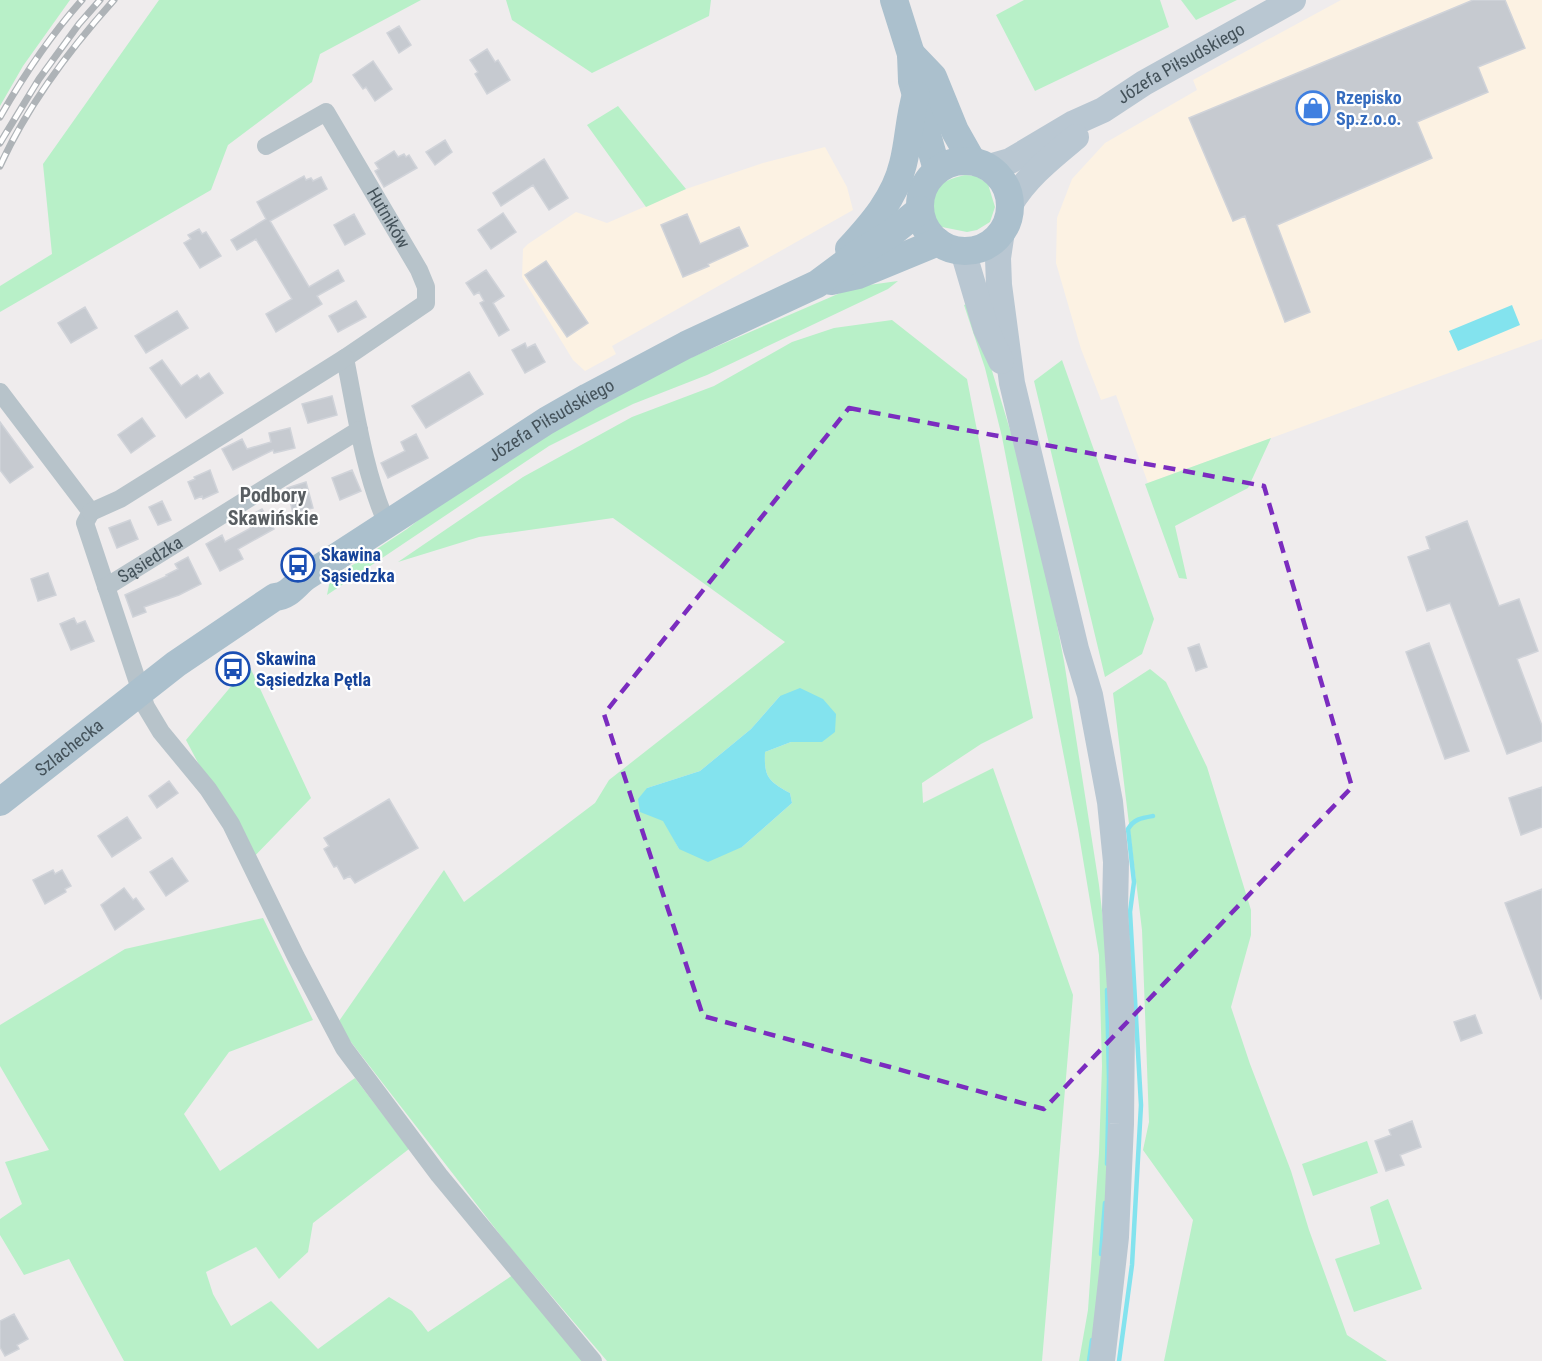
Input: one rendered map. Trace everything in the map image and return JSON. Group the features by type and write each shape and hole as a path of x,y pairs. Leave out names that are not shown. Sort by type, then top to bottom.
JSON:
{"main road":[{"path":"894,0 912,54 912,81 937,170"},
{"name":"Józefa Piłsudskiego","path":"980,164 1010,161 1293,0"},
{"path":"912,54 933,77 954,131 980,164 1002,180 1006,188 1006,218 998,258 999,285 1012,383 1076,649 1090,695 1110,802 1116,862 1115,909 1122,1022 1121,1124 1115,1247 1102,1361"},
{"path":"818,284 869,227 890,199 903,167 916,95"},
{"name":"Józefa Piłsudskiego","path":"1006,218 1015,197 1045,163 1083,132 1103,110"},
{"path":"980,164 954,162 937,170 925,184 920,210 926,228 951,246 972,250 989,243 1006,218"},
{"name":"Józefa Piłsudskiego","path":"818,284 860,252 898,229 920,210"},
{"path":"951,246 1012,383"},
{"name":"Józefa Piłsudskiego","path":"140,692 194,650 275,597 278,591 293,581 300,581 546,421 588,397 686,345 818,284 858,275 951,246"},
{"name":"Szlachecka","path":"0,802 140,692"}],"street":[{"name":"Hutników","path":"91,512 120,499 345,358 426,303 426,287 419,270 326,112 266,146"},
{"path":"345,358 359,430 378,504 387,524"},
{"path":"0,392 91,512"},
{"name":"Sąsiedzka","path":"91,512 85,523 106,587 359,430"},
{"path":"106,587 146,707 161,732 208,789 231,824 291,947 344,1048 440,1175 593,1361"}],"highlighted area":[{"path":"849,408 1264,486 1352,787 1044,1109 703,1016 604,714"}],"shaded area":[{"path":"1341,0 1542,0 1542,339 1148,483 1116,395 1101,400 1081,349 1056,263 1057,218 1072,179 1105,143 1197,90 1193,80"},
{"path":"825,147 847,187 853,210 612,346 616,354 585,371 573,360 522,277 523,249 528,244 576,212 607,223 686,189 763,163"}],"green space":[{"path":"0,0 70,0 23,66 0,106"},
{"path":"159,0 421,0 320,54 312,82 228,145 211,190 0,312 0,286 52,254 43,164"},
{"path":"506,0 711,0 709,16 592,73 512,20"},
{"path":"1024,0 1160,0 1169,27 1035,91 996,15"},
{"path":"1181,0 1237,0 1196,20"},
{"path":"618,106 686,189 646,207 587,125"},
{"path":"965,175 976,176 988,184 995,207 990,222 977,230 967,232 932,225 928,206 934,191 946,181"},
{"path":"898,281 888,289 707,375 633,404 549,446 327,595 330,580 407,529 477,474 639,380 854,287"},
{"path":"971,302 1018,456 1049,584 1064,661 1099,885 1111,988 1107,1211 1092,1361 1079,1361 1088,1310 1099,1153 1102,1066 1099,955 1078,829 1002,437 985,368 964,305"},
{"path":"892,320 967,379 1033,718 981,744 922,783 923,803 993,768 1073,995 1042,1361 607,1361 508,1245 337,1024 444,870 464,902 595,803 609,780 785,642 613,518 479,537 398,562 523,477 632,417 714,386 792,342 834,328","holes":["780,696 822,742 791,742 765,752 765,767 769,777 790,793 792,803 742,847 679,849 647,788 700,771 751,729"]},
{"path":"1062,360 1154,619 1142,654 1105,677 1034,381"},
{"path":"1271,438 1248,488 1175,526 1187,579 1179,578 1145,484"},
{"path":"249,665 311,798 250,861 186,740"},
{"path":"1150,669 1166,682 1207,767 1251,910 1251,935 1231,1007 1250,1064 1291,1171 1309,1230 1347,1335 1387,1361 1164,1361 1193,1220 1143,1150 1149,1122 1142,930 1113,693"},
{"path":"263,918 313,1020 229,1052 184,1114 220,1171 355,1078 409,1149 313,1223 308,1252 279,1279 256,1247 206,1272 213,1294 231,1326 271,1301 318,1349 389,1297 412,1311 428,1332 516,1273 584,1361 124,1361 69,1259 24,1275 0,1235 0,1219 22,1204 5,1162 49,1150 0,1066 0,1025 125,949"},
{"path":"1367,1141 1378,1173 1313,1196 1302,1164"},
{"path":"1388,1199 1422,1289 1354,1312 1335,1259 1380,1244 1370,1207"}],"water":[{"path":"1512,305 1520,325 1458,351 1449,331"},
{"path":"800,688 823,699 836,714 835,732 822,742 791,742 765,752 765,767 769,777 790,793 792,803 742,847 708,862 679,849 663,821 640,812 638,799 647,788 700,771 751,729 780,696"}],"building":[{"name":"Rzepisko Sp.z.o.o.","path":"1473,0 1505,0 1525,48 1478,67 1488,92 1417,122 1432,158 1277,225 1310,312 1285,322 1245,216 1233,221 1189,118"},
{"path":"399,26 411,45 399,53 387,33"},
{"path":"487,49 495,62 498,60 510,80 487,94 470,60"},
{"path":"373,61 392,89 375,101 366,87 363,89 353,75"},
{"path":"445,140 452,152 435,165 426,152"},
{"path":"394,151 398,157 404,154 406,157 409,155 417,168 384,187 375,171 379,169 375,163"},
{"path":"544,159 568,198 549,210 533,185 501,206 493,193"},
{"path":"304,176 306,180 311,178 313,181 321,177 327,189 270,221 309,287 338,270 344,281 317,296 322,304 276,332 266,314 292,299 256,239 237,250 231,240 266,219 257,202"},
{"path":"503,213 516,232 491,249 478,230"},
{"path":"354,214 365,234 345,245 334,225"},
{"path":"687,214 700,244 739,227 748,246 683,277 661,225"},
{"path":"199,229 202,234 206,232 221,256 200,268 184,243 191,239 188,235"},
{"path":"546,261 588,323 567,337 525,275"},
{"path":"486,270 504,296 493,303 509,330 499,336 480,303 484,301 479,292 474,295 466,283"},
{"path":"356,301 366,317 338,332 329,316"},
{"path":"85,307 97,328 71,343 58,323"},
{"path":"177,311 188,328 146,353 135,336"},
{"path":"525,343 527,348 535,344 545,362 525,373 512,350"},
{"path":"162,360 181,386 197,375 200,379 209,373 223,393 186,418 150,368"},
{"path":"469,372 483,394 426,428 412,406"},
{"path":"332,396 337,415 308,423 302,404"},
{"path":"142,418 155,436 131,453 118,435"},
{"path":"0,422 33,467 10,483 0,470"},
{"path":"290,428 295,448 274,453 273,450 233,470 222,449 242,439 247,449 271,442 269,433"},
{"path":"416,434 428,458 388,478 381,463 405,451 401,442"},
{"path":"210,470 218,492 203,499 202,496 195,499 188,482"},
{"path":"352,470 361,491 340,500 332,478"},
{"path":"306,482 313,508 293,513 287,488"},
{"path":"162,501 171,520 158,525 149,507"},
{"path":"262,509 274,529 238,549 243,559 220,571 206,544 222,535 225,542 251,528 245,518"},
{"path":"130,520 138,539 117,548 109,528"},
{"path":"1467,521 1499,606 1519,599 1538,651 1517,659 1542,726 1542,741 1507,754 1450,603 1427,611 1408,557 1430,549 1426,537"},
{"path":"188,557 201,584 179,595 144,607 146,612 133,617 125,595 167,576 178,569 175,564"},
{"path":"48,573 56,595 38,601 31,579"},
{"path":"74,618 77,624 85,621 94,641 71,650 60,624"},
{"path":"1429,643 1469,751 1445,759 1406,652"},
{"path":"1199,644 1207,667 1196,671 1188,648"},
{"path":"169,781 178,793 157,808 149,796"},
{"path":"1542,787 1542,827 1521,835 1509,798"},
{"path":"389,799 418,848 355,883 350,876 344,879 324,849 329,846 324,838"},
{"path":"127,817 141,838 112,857 98,836"},
{"path":"172,858 188,881 166,896 150,872"},
{"path":"53,870 55,874 62,870 71,886 65,889 66,892 45,904 33,880"},
{"path":"124,888 144,909 115,930 101,905"},
{"path":"1542,889 1542,998 1541,999 1505,903"},
{"path":"1475,1015 1482,1033 1461,1041 1454,1022"},
{"path":"1412,1121 1421,1147 1400,1155 1404,1165 1386,1171 1375,1141 1391,1135 1389,1130"},
{"path":"14,1314 28,1339 17,1345 19,1349 5,1356 0,1347 0,1321"}],"waterway":[{"path":"1119,1361 1132,1265 1141,1105 1130,912 1134,882 1128,829 1138,819 1153,816"},
{"path":"1107,990 1109,1079 1107,1164"},
{"path":"1101,1254 1105,1203"},
{"path":"1089,1361 1092,1340"}],"railway":[{"path":"0,117 38,56 82,0"},
{"path":"0,143 39,79 79,24 100,0"},
{"path":"0,166 23,121 51,79 81,38 114,0"}],"place":[{"name":"Rzepisko Sp.z.o.o.","path":"1313,108"},
{"name":"Skawina Sąsiedzka","path":"298,565"},
{"name":"Skawina Sąsiedzka Pętla","path":"233,669"}],"district":[{"name":"Podbory Skawińskie","path":"273,506"}]}
